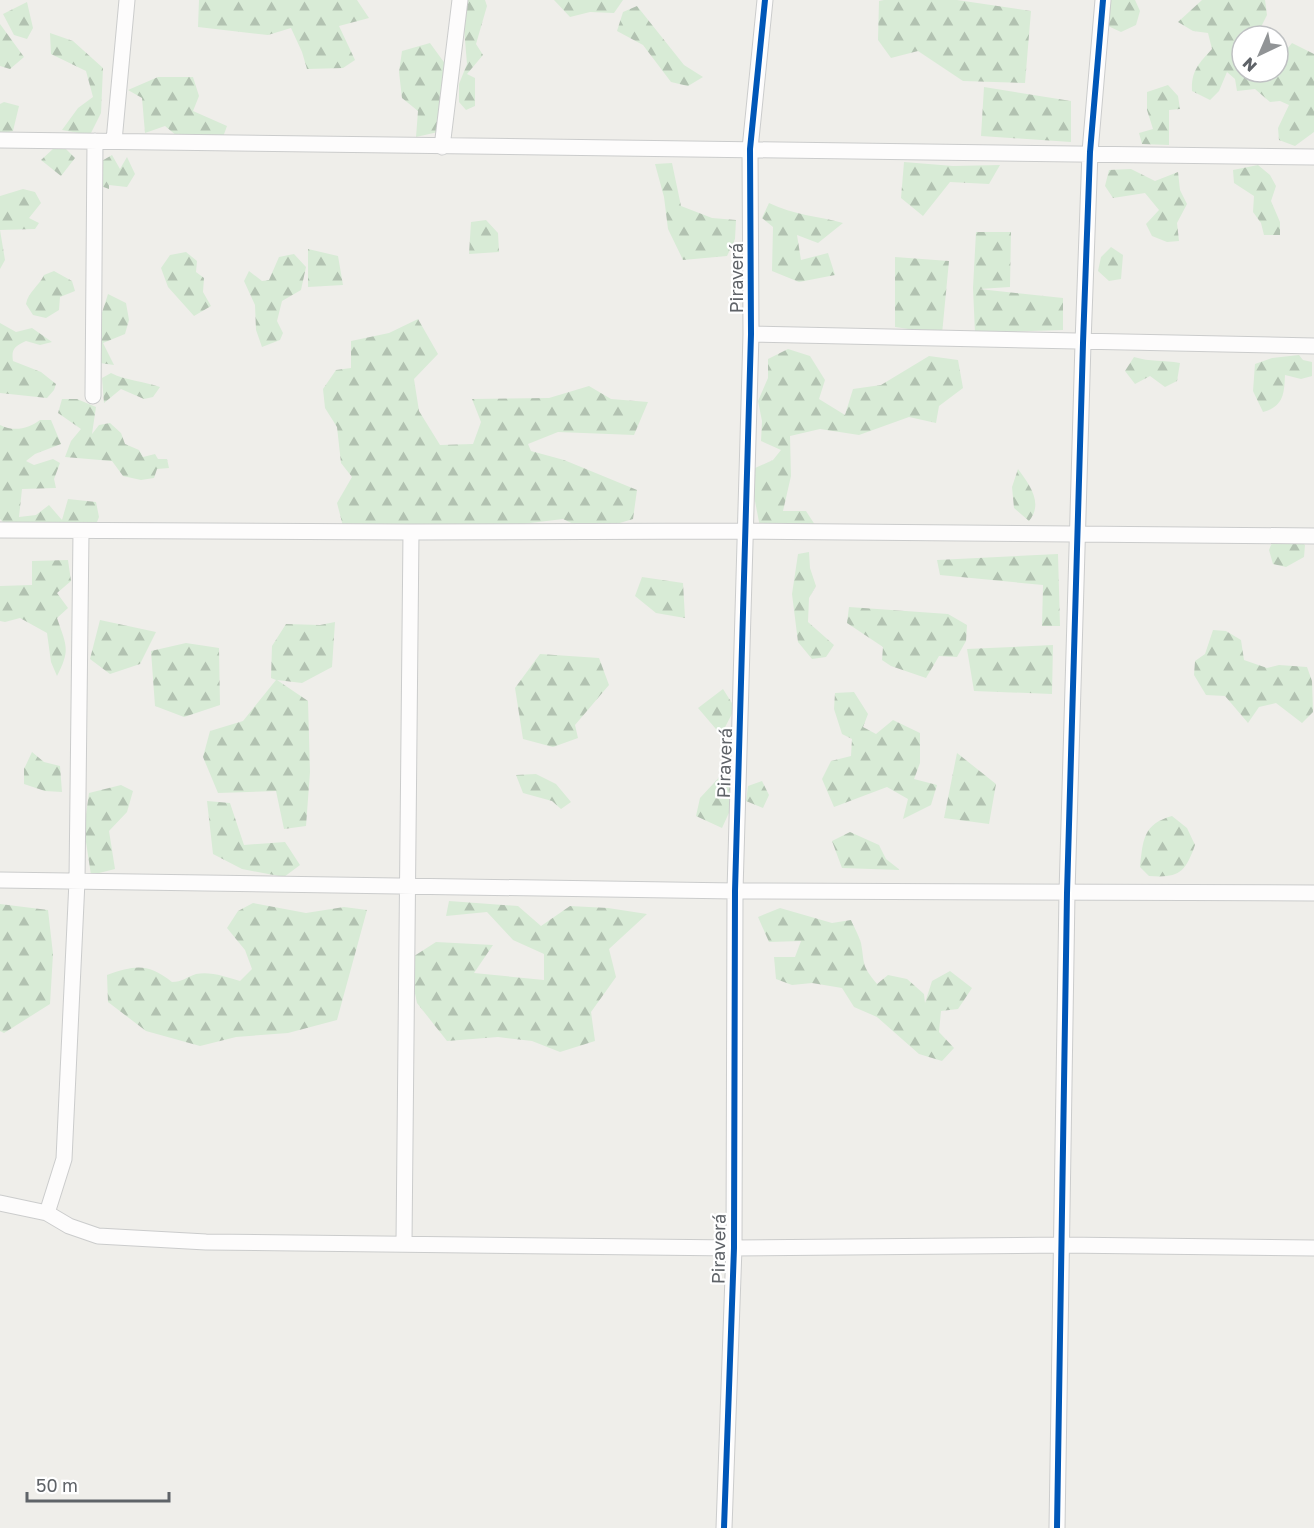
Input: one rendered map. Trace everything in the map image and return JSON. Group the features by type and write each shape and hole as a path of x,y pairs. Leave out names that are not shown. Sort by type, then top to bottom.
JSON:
{"street":[{"path":"114,141 127,0"},
{"path":"442,147 460,0"},
{"name":"Piraverá","path":"724,1528 734,1248 735,891 751,334 750,150 765,0"},
{"path":"1057,1528 1067,893 1077,533 1090,152 1103,0"},
{"path":"0,140 442,147 1090,152 1314,157"},
{"path":"93,396 95,141"},
{"path":"751,334 1083,343 1314,346"},
{"path":"0,530 81,532 746,531 1314,536"},
{"path":"47,1213 64,1159 77,881 81,532"},
{"path":"404,1242 411,532"},
{"path":"0,880 735,891 1314,893"},
{"path":"0,1203 47,1213 69,1226 98,1236 206,1242 404,1242 734,1248 1062,1245 1314,1248"}],"green space":[{"path":"199,0 357,0 369,18 339,26 355,60 343,68 307,69 291,28 268,35 198,27"},
{"path":"465,0 485,0 487,6 476,44 483,55 467,74 475,78 475,106 466,110 459,102 459,84 467,64 462,4"},
{"path":"554,0 623,0 614,13 590,12 570,17"},
{"path":"957,0 1031,11 1025,83 963,81 918,51 891,58 878,40 879,1"},
{"path":"1110,0 1135,0 1140,11 1136,25 1121,32 1108,26 1107,8"},
{"path":"1202,0 1265,0 1267,15 1262,24 1230,24 1230,75 1227,72 1219,91 1210,100 1192,91 1197,68 1212,49 1208,33 1193,31 1178,22"},
{"path":"27,2 33,28 27,39 14,35 3,14"},
{"path":"637,6 684,65 703,77 688,86 671,82 643,45 617,31 623,12"},
{"path":"0,24 24,57 10,69 0,66"},
{"path":"50,33 73,41 103,68 101,113 90,135 62,130 78,108 93,97 86,71 51,54"},
{"path":"430,43 446,65 438,132 416,137 418,111 402,98 399,72 402,51"},
{"path":"1292,43 1314,54 1314,132 1295,146 1279,140 1278,128 1289,105 1280,101 1270,102 1255,89 1237,91 1236,84 1290,84 1290,45"},
{"path":"158,77 193,77 199,96 193,111 227,126 223,137 177,136 165,126 145,133 142,98 128,90"},
{"path":"1168,85 1178,96 1180,109 1169,110 1169,145 1142,144 1139,133 1153,129 1147,110 1147,92"},
{"path":"984,87 1071,101 1071,142 981,136"},
{"path":"4,102 19,106 13,131 0,134 0,104"},
{"path":"54,148 66,149 75,158 61,176 41,160"},
{"path":"112,155 120,169 127,157 135,174 127,187 109,185 109,189 98,185 103,181 95,165"},
{"path":"904,162 953,166 1000,165 989,184 950,182 923,216 901,198"},
{"path":"672,163 681,206 712,218 736,220 735,239 727,256 683,260 668,229 664,197 655,164"},
{"path":"1258,165 1270,175 1276,186 1271,201 1280,222 1280,235 1264,235 1261,223 1253,212 1254,196 1234,183 1233,170"},
{"path":"1131,169 1155,181 1178,172 1180,190 1187,204 1177,223 1179,241 1167,242 1152,236 1146,224 1159,210 1145,193 1113,198 1105,186 1109,170"},
{"path":"23,189 35,192 41,203 29,218 39,223 35,229 0,230 0,196"},
{"path":"769,203 797,213 843,223 818,243 797,235 801,260 828,253 835,275 799,282 772,271 773,227 762,218"},
{"path":"486,220 498,233 499,252 469,254 471,222"},
{"path":"0,230 5,260 0,269"},
{"path":"976,232 1011,232 1010,287 979,289 1063,298 1063,330 975,333 973,288"},
{"path":"1111,247 1123,255 1121,279 1109,281 1098,271 1101,257"},
{"path":"308,249 338,256 343,285 308,287"},
{"path":"186,252 197,261 196,272 204,278 203,292 211,306 194,316 168,287 161,268 170,255"},
{"path":"294,254 306,267 301,290 282,301 277,321 283,333 280,340 262,347 256,330 255,305 244,281 249,271 262,281 269,280 279,257"},
{"path":"895,257 949,261 942,334 895,327"},
{"path":"54,271 72,281 75,291 60,297 59,310 46,318 33,315 26,304 29,296 44,275"},
{"path":"108,294 126,303 129,320 125,334 103,343 114,365 100,363 99,322"},
{"path":"418,319 438,354 414,379 419,411 440,445 473,444 481,422 472,399 549,398 589,386 611,399 648,402 634,435 558,432 528,444 531,451 564,460 637,490 633,519 590,532 563,519 473,530 440,524 344,530 337,503 352,477 341,463 337,427 325,408 323,389 336,370 351,368 351,341 389,333"},
{"path":"0,323 16,332 32,328 52,342 40,345 26,341 13,351 13,361 41,372 56,384 47,398 0,393"},
{"path":"788,349 810,356 825,380 819,399 845,415 853,389 881,385 929,356 958,360 963,388 939,406 936,423 909,417 859,435 820,429 790,436 791,476 783,511 806,511 817,528 760,527 754,496 755,468 773,460 781,450 761,441 762,421 758,401 768,378 768,359"},
{"path":"1299,355 1303,360 1312,362 1312,376 1301,379 1285,375 1282,398 1275,406 1263,412 1253,391 1255,364 1272,358"},
{"path":"1134,357 1180,363 1177,381 1165,387 1150,376 1135,384 1125,371"},
{"path":"111,373 160,387 153,397 144,399 121,389 104,403 102,378"},
{"path":"62,399 77,399 96,407 92,434 99,425 110,423 121,433 125,444 139,450 143,457 155,454 158,459 167,459 169,468 157,469 154,478 141,480 123,476 112,461 65,457 71,441 81,429 58,413"},
{"path":"40,420 51,420 61,444 35,454 26,461 34,465 53,459 60,463 54,479 56,488 22,489 19,517 36,515 49,505 62,520 68,499 96,502 99,517 95,527 8,527 0,519 0,425 21,428 31,426"},
{"path":"1018,469 1030,487 1035,501 1033,514 1029,521 1014,508 1012,487"},
{"path":"1291,533 1305,545 1304,557 1286,567 1273,564 1269,550 1273,540"},
{"path":"809,552 810,568 816,586 809,598 808,622 834,645 826,657 812,659 798,642 792,594 798,554"},
{"path":"1058,554 1060,626 1042,626 1043,585 940,575 937,560"},
{"path":"68,560 71,581 57,593 68,608 57,618 66,653 57,676 51,662 47,633 20,618 0,621 0,586 32,585 32,561"},
{"path":"642,577 683,583 685,618 656,613 635,596"},
{"path":"849,607 948,614 967,625 966,641 957,657 939,656 926,678 891,666 882,660 883,647 847,623"},
{"path":"100,620 156,632 140,664 110,674 90,659"},
{"path":"335,622 332,667 302,683 277,680 308,701 310,772 306,826 284,829 276,791 218,793 203,757 210,731 243,721 276,680 271,678 272,646 286,624 320,625"},
{"path":"1213,630 1226,631 1241,640 1244,660 1267,668 1279,665 1307,667 1312,681 1313,712 1302,723 1276,703 1259,707 1248,723 1225,696 1206,695 1194,675 1195,661 1205,654"},
{"path":"186,643 219,648 220,705 184,717 155,706 151,651"},
{"path":"1053,645 1052,694 974,691 967,649"},
{"path":"540,654 599,658 609,685 575,725 578,738 553,747 523,739 515,688"},
{"path":"723,689 735,708 721,735 698,708"},
{"path":"854,692 868,714 863,727 876,734 893,720 920,733 920,763 914,779 937,785 931,805 903,819 908,799 887,787 834,807 822,779 831,761 851,756 852,739 842,734 834,709 835,693"},
{"path":"32,752 44,762 60,766 62,792 45,791 24,784 24,769"},
{"path":"957,753 996,784 989,824 944,818"},
{"path":"725,771 738,793 722,828 696,816 700,798"},
{"path":"536,774 556,784 571,802 561,809 552,801 523,793 516,775"},
{"path":"762,781 769,795 763,808 746,801 748,786"},
{"path":"121,785 133,791 127,812 109,831 115,869 91,875 84,829 89,793"},
{"path":"207,801 230,803 244,845 285,842 300,865 284,877 242,869 213,854"},
{"path":"1172,816 1187,828 1195,845 1188,862 1180,872 1167,876 1149,876 1140,867 1146,834 1162,819"},
{"path":"850,832 879,845 886,859 900,870 842,868 832,841"},
{"path":"449,901 518,906 541,926 570,906 608,908 647,914 609,949 616,977 591,1012 595,1041 560,1052 532,1041 498,1037 447,1041 417,1003 408,960 436,942 493,945 474,973 544,980 544,954 513,940 487,912 446,916"},
{"path":"253,903 306,913 344,907 367,910 337,1020 288,1033 236,1037 200,1046 146,1031 108,1002 107,975 126,969 148,969 172,982 201,973 240,981 252,969 245,950 227,928 238,911"},
{"path":"0,904 48,910 53,954 50,1004 4,1033 0,1031"},
{"path":"780,908 832,923 851,920 861,943 866,968 877,984 888,975 907,979 924,994 925,1003 932,981 950,971 972,988 958,1009 941,1011 939,1032 954,1048 942,1061 919,1054 877,1017 854,1007 842,988 812,983 792,985 776,979 774,957 795,957 801,941 769,942 758,917"}],"cycle path":[{"path":"724,1528 734,1248 735,891 751,334 750,149 765,0"},
{"path":"1057,1528 1067,893 1083,343 1090,152 1103,0"}]}
